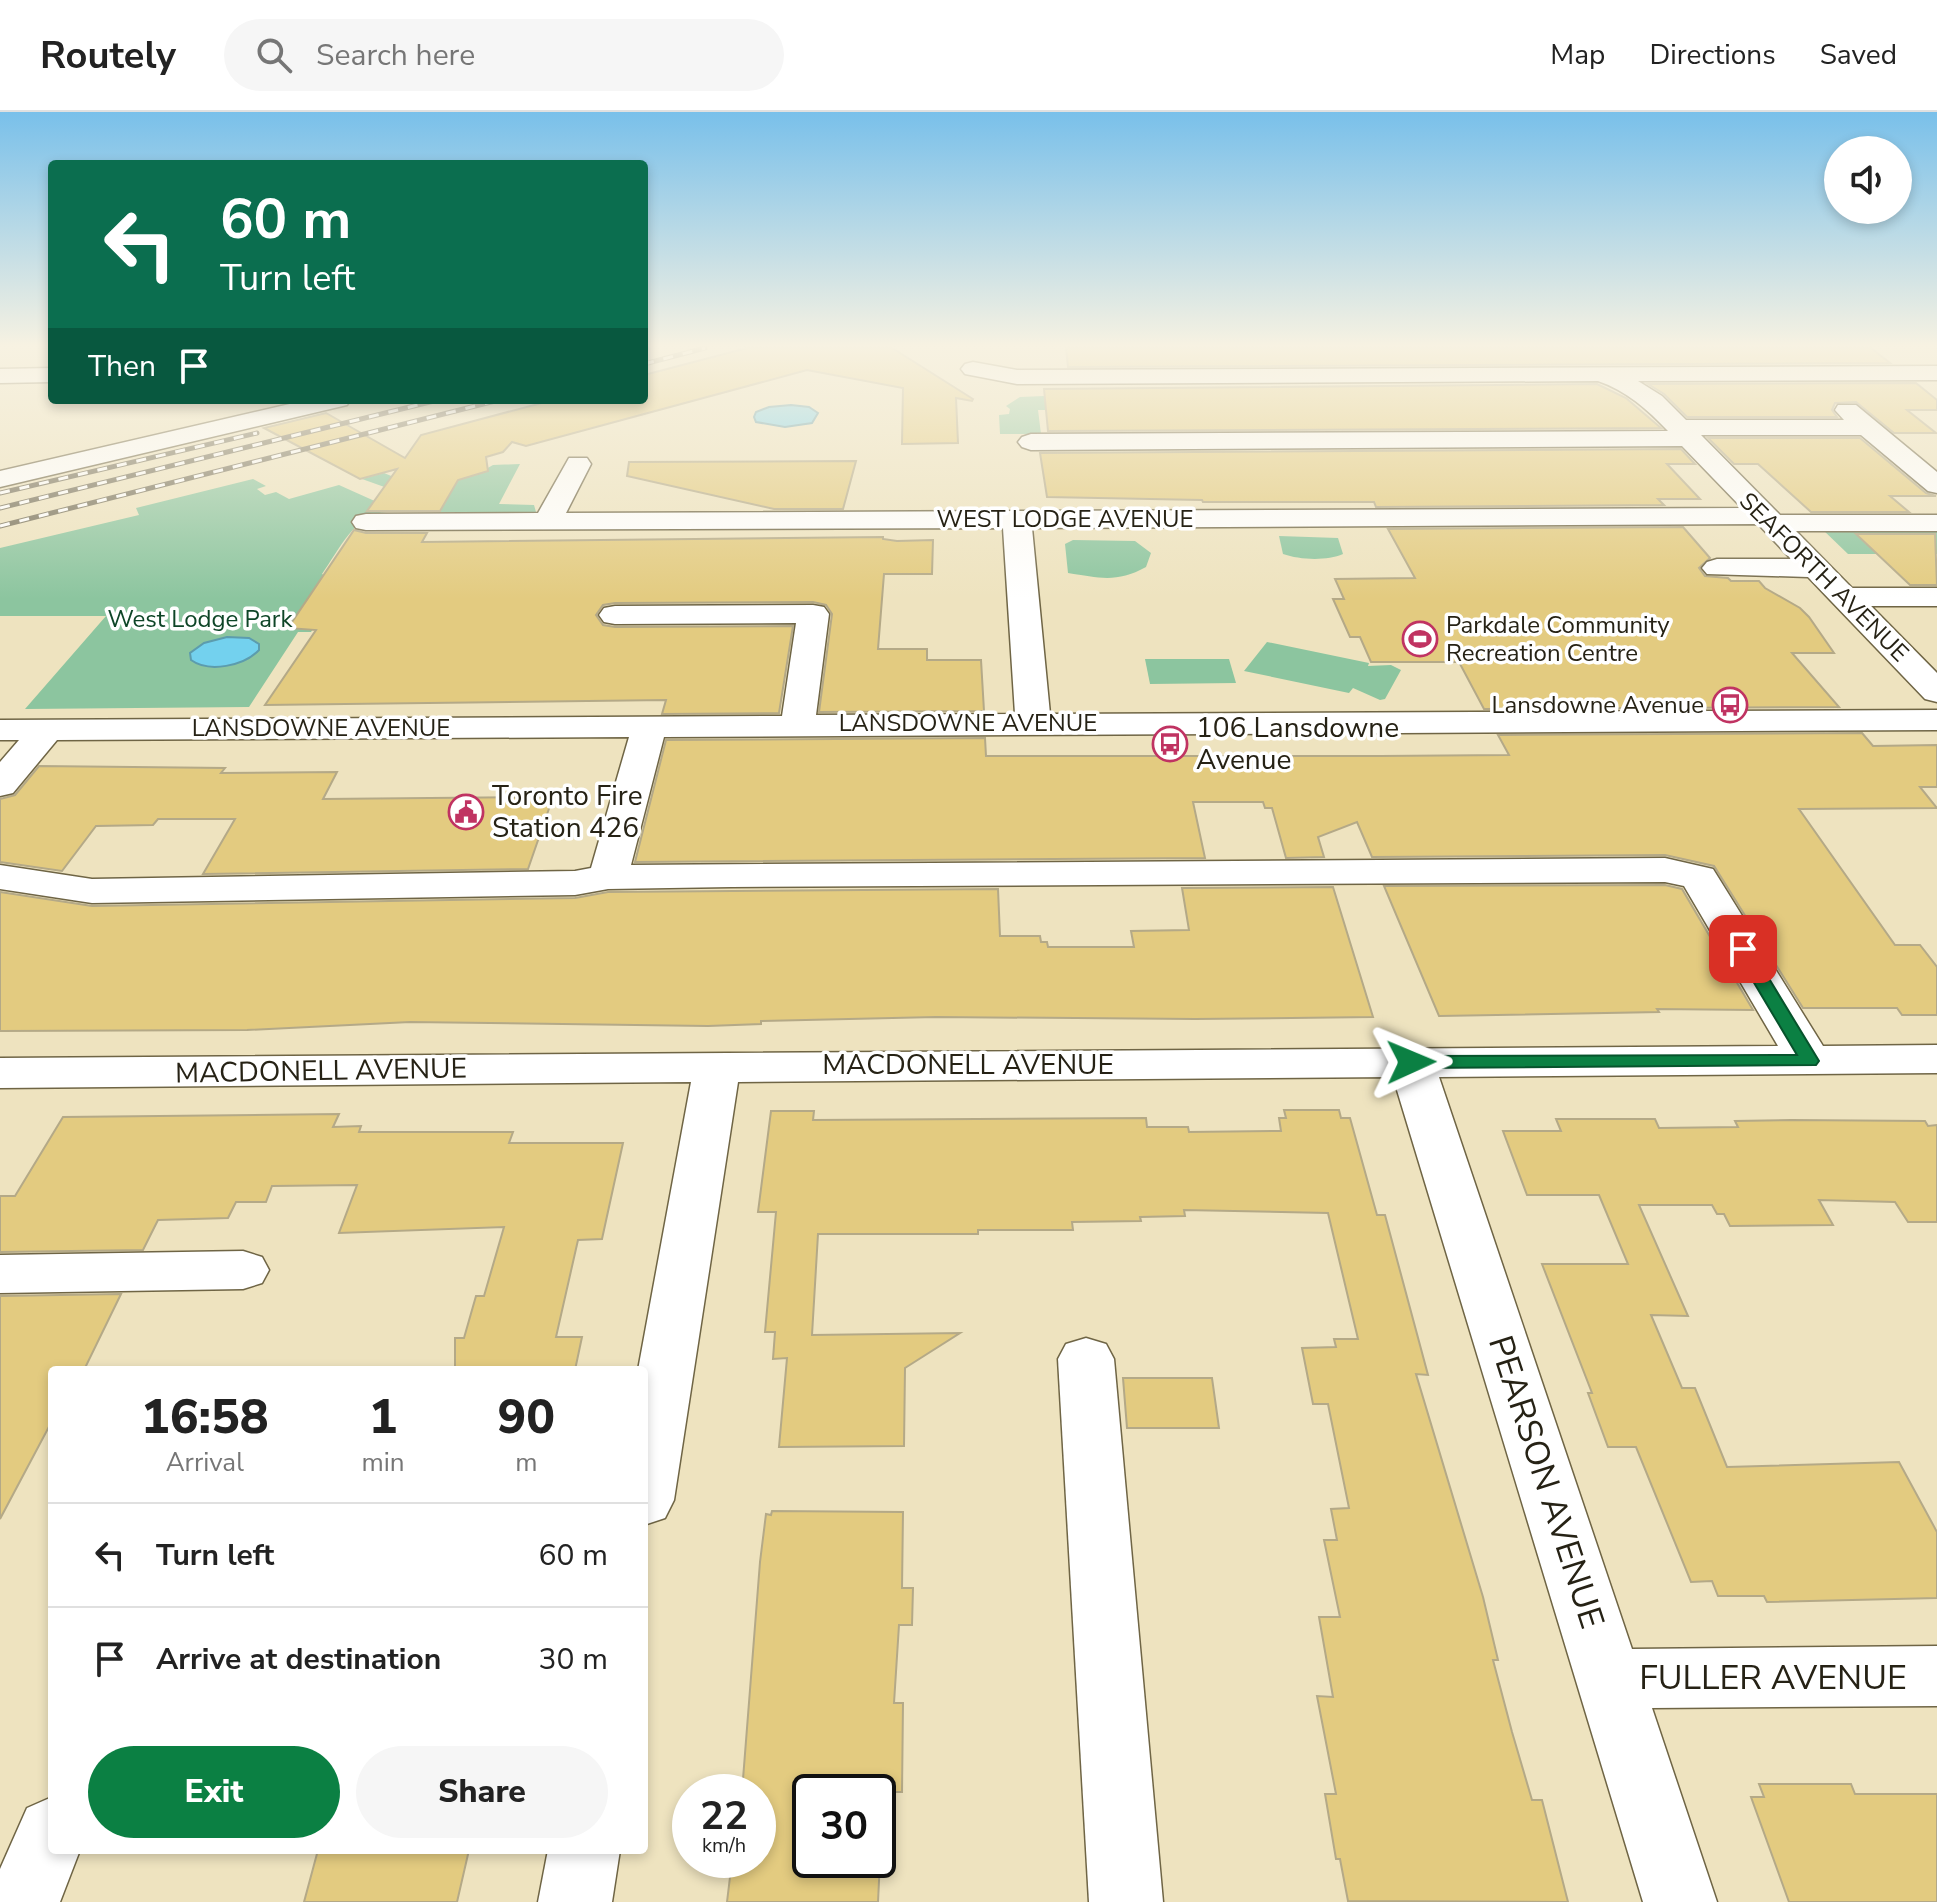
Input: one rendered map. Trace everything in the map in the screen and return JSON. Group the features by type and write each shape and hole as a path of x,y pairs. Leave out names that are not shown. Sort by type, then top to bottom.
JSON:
{"street":[{"path":"69,438 98,432"},
{"path":"0,479 203,432"},
{"path":"1031,442 1684,433 1876,433 1924,439"},
{"name":"SEAFORTH AVENUE","path":"1684,433 1937,692"},
{"path":"1876,433 1937,485"},
{"path":"547,522 578,464"},
{"path":"1017,520 1033,722"},
{"name":"WEST LODGE AVENUE","path":"366,522 1768,520 1937,523"},
{"path":"1717,568 1815,568"},
{"path":"1844,597 1937,597"},
{"path":"615,615 813,614 798,724"},
{"name":"LANSDOWNE AVENUE","path":"0,730 1033,722 1937,720"},
{"path":"608,877 641,750 651,725"},
{"path":"0,785 47,730"},
{"path":"0,877 92,891 575,883 608,877 1665,870 1699,877 1810,1061"},
{"name":"MACDONELL AVENUE","path":"4,1079 717,1066 1937,1059"},
{"name":"PEARSON AVENUE","path":"1411,1062 1680,1902"},
{"path":"648,1476 717,1066"},
{"path":"0,1274 243,1270"},
{"path":"1086,1359 1126,1902"},
{"name":"FULLER AVENUE","path":"1609,1679 1937,1676"},
{"path":"23,1902 48,1842"},
{"path":"575,1902 583,1854"}],"green space":[{"path":"1000,432 1041,432 1041,434 1000,434"},
{"path":"520,464 499,504 534,505 536,512 418,512 420,505 404,494 362,479 384,473 401,480 477,474 493,465"},
{"name":"West Lodge Park","path":"253,479 266,486 257,489 265,495 276,492 289,499 339,485 388,507 387,512 366,518 357,525 342,544 322,574 341,584 311,632 298,632 249,707 25,709 106,616 0,616 0,548 139,515 136,508"},
{"path":"1937,527 1937,554 1848,554 1821,528"},
{"path":"1279,536 1338,538 1343,554 1321,559 1290,556 1283,554"},
{"path":"1073,540 1135,541 1151,553 1146,567 1126,575 1099,578 1068,573 1065,544"},
{"path":"1267,642 1369,663 1368,666 1391,665 1401,670 1385,699 1380,700 1353,688 1349,693 1244,671"},
{"path":"1145,659 1229,659 1236,683 1150,684"}],"water":[{"path":"227,637 249,638 259,644 259,650 245,660 226,666 207,666 191,660 190,653 204,643"}],"building":[{"path":"271,432 359,432 405,458 421,435 434,432 579,432 526,446 512,442 503,452 486,457 488,471 458,480 440,511 367,511 397,469 360,479"},
{"path":"902,432 957,432 958,443 902,444"},
{"path":"1892,432 1936,433 1894,433"},
{"path":"1708,438 1860,438 1926,493 1936,496 1890,496 1909,512 1811,512 1758,464 1734,464"},
{"path":"1681,449 1695,464 1667,464 1700,499 1658,499 1664,505 1376,507 1374,502 1203,502 1047,497 1040,453"},
{"path":"856,461 843,509 774,509 627,476 629,462"},
{"path":"1683,527 1710,558 1699,568 1705,576 1731,581 1759,581 1809,617 1834,653 1792,653 1839,707 1484,709 1459,662 1371,662 1360,637 1350,637 1333,599 1344,599 1335,579 1415,578 1388,529"},
{"path":"354,530 366,533 427,533 422,542 883,537 897,541 933,540 932,574 884,574 878,649 927,649 927,660 981,660 984,711 819,712 832,614 826,605 813,602 615,603 603,605 596,615 603,625 615,627 793,626 779,713 662,714 666,700 265,705 316,630 288,628"},
{"path":"1856,534 1935,534 1937,585 1910,585"},
{"path":"1862,733 1873,746 1937,745 1937,787 1920,787 1937,808 1799,809 1895,945 1920,945 1937,967 1937,1015 1902,1015 1897,1008 1803,1008 1714,866 1665,855 1372,857 1357,822 1318,837 1324,857 1286,858 1272,808 1265,808 1263,802 1193,802 1205,858 635,862 666,740 985,738 986,756 1380,756 1509,755 1498,735"},
{"path":"39,766 225,768 221,773 337,772 323,799 553,797 528,869 203,874 235,819 158,819 153,825 96,826 62,871 0,862 0,799 15,795"},
{"path":"1665,885 1682,889 1753,1010 1657,1009 1659,1012 1439,1016 1384,886"},
{"path":"1333,887 1373,1017 936,1017 761,1021 761,1024 708,1026 410,1022 247,1030 0,1031 0,892 92,906 575,898 608,892 998,889 1000,936 1040,936 1041,942 1047,942 1048,947 1134,947 1131,931 1189,930 1182,888"},
{"path":"1284,1110 1339,1110 1341,1118 1350,1118 1377,1215 1385,1215 1428,1375 1416,1374 1483,1597 1498,1660 1493,1660 1512,1732 1532,1800 1542,1800 1568,1902 1348,1901 1340,1859 1336,1859 1325,1794 1336,1794 1317,1696 1333,1697 1319,1617 1340,1617 1324,1540 1337,1540 1331,1509 1349,1508 1328,1404 1313,1404 1302,1348 1336,1347 1334,1339 1358,1339 1328,1213 1184,1210 1185,1216 1140,1217 1141,1221 1072,1222 1073,1230 978,1230 978,1234 818,1234 812,1335 960,1333 905,1368 904,1446 779,1447 787,1358 773,1359 775,1332 765,1332 776,1212 758,1212 771,1111 814,1111 813,1120 1146,1118 1147,1127 1188,1127 1189,1132 1281,1131 1279,1118 1286,1118"},
{"path":"339,1114 333,1127 361,1126 359,1132 513,1132 509,1143 623,1143 602,1239 578,1240 556,1337 582,1337 576,1366 455,1366 455,1338 464,1338 476,1296 484,1296 504,1227 339,1233 357,1185 272,1186 266,1202 236,1202 228,1218 158,1220 143,1250 0,1252 0,1196 15,1196 63,1117"},
{"path":"1556,1119 1655,1119 1659,1128 1738,1127 1735,1121 1791,1120 1925,1121 1928,1126 1937,1125 1937,1222 1908,1222 1895,1202 1819,1200 1833,1225 1730,1226 1724,1214 1717,1214 1712,1205 1639,1205 1688,1316 1651,1315 1682,1388 1695,1388 1727,1467 1899,1462 1937,1532 1937,1598 1767,1602 1764,1596 1718,1596 1712,1581 1691,1582 1636,1447 1608,1447 1588,1393 1592,1393 1542,1264 1628,1264 1599,1195 1527,1195 1503,1131 1561,1131"},
{"path":"121,1294 86,1366 48,1366 48,1429 0,1519 0,1296"},
{"path":"1123,1378 1212,1378 1219,1428 1127,1428"},
{"path":"772,1511 903,1512 902,1588 913,1588 912,1625 899,1625 894,1703 903,1703 902,1792 896,1792 896,1774 792,1774 792,1878 879,1878 878,1902 727,1902 730,1878 776,1878 776,1774 743,1774 760,1562 766,1514 771,1515"},
{"path":"1759,1784 1851,1784 1855,1794 1937,1794 1937,1902 1789,1902 1751,1797 1764,1797"},
{"path":"317,1854 468,1854 457,1902 304,1902"}],"railway":[{"path":"0,508 310,432"},
{"path":"0,526 374,432"},
{"path":"0,493 257,433"}],"place":[{"name":"Parkdale Community Recreation Centre","path":"1420,639"},
{"name":"Lansdowne Avenue","path":"1730,705"},
{"name":"106 Lansdowne Avenue","path":"1170,744"},
{"name":"Toronto Fire Station 426","path":"466,812"}],"route":[{"path":"1411,1062 1810,1061 1743,949"}]}
